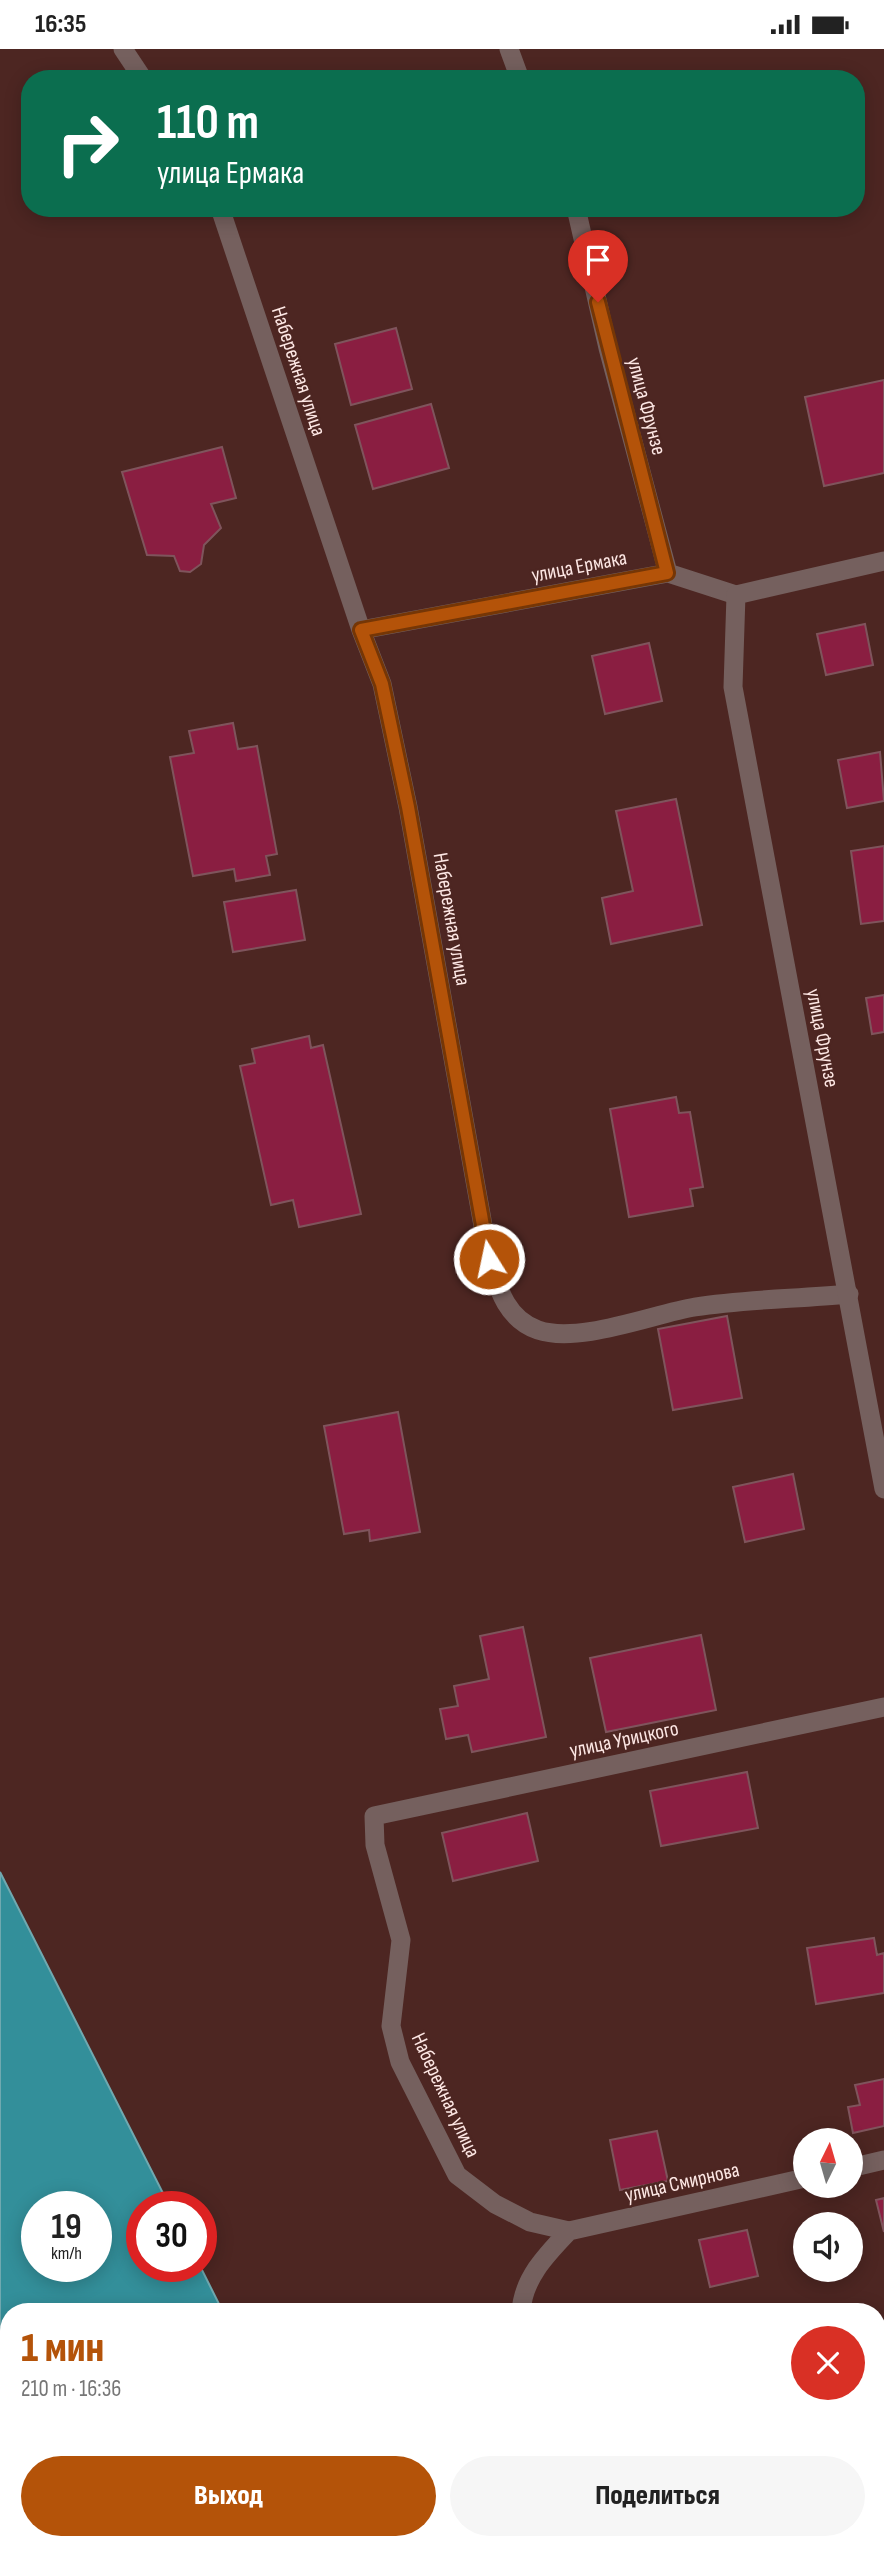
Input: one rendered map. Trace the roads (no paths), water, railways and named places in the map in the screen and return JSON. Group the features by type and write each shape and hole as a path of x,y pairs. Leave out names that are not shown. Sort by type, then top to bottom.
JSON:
{"street":[{"path":"123,49 137,70"},
{"path":"509,49 517,70"},
{"name":"Набережная улица","path":"223,217 361,630 382,684 408,807 489,1259 500,1295 515,1317 539,1331 572,1332 614,1327 694,1307 849,1294"},
{"name":"улица Фрунзе","path":"578,217 608,348 667,573"},
{"path":"736,595 884,561"},
{"name":"улица Ермака","path":"361,630 667,573 736,595"},
{"name":"улица Фрунзе","path":"736,595 733,687 884,1489"},
{"name":"улица Урицкого","path":"374,1816 884,1707"},
{"name":"Набережная улица","path":"374,1816 375,1845 401,1940 391,2026 400,2062 457,2175 506,2210 530,2222 569,2231"},
{"path":"863,2165 884,2160"},
{"name":"улица Смирнова","path":"569,2231 793,2181"},
{"path":"522,2303 522,2296 541,2260 569,2231"}],"water":[{"path":"0,1872 162,2191 126,2191 126,2282 208,2282 218,2303 0,2303"}]}
